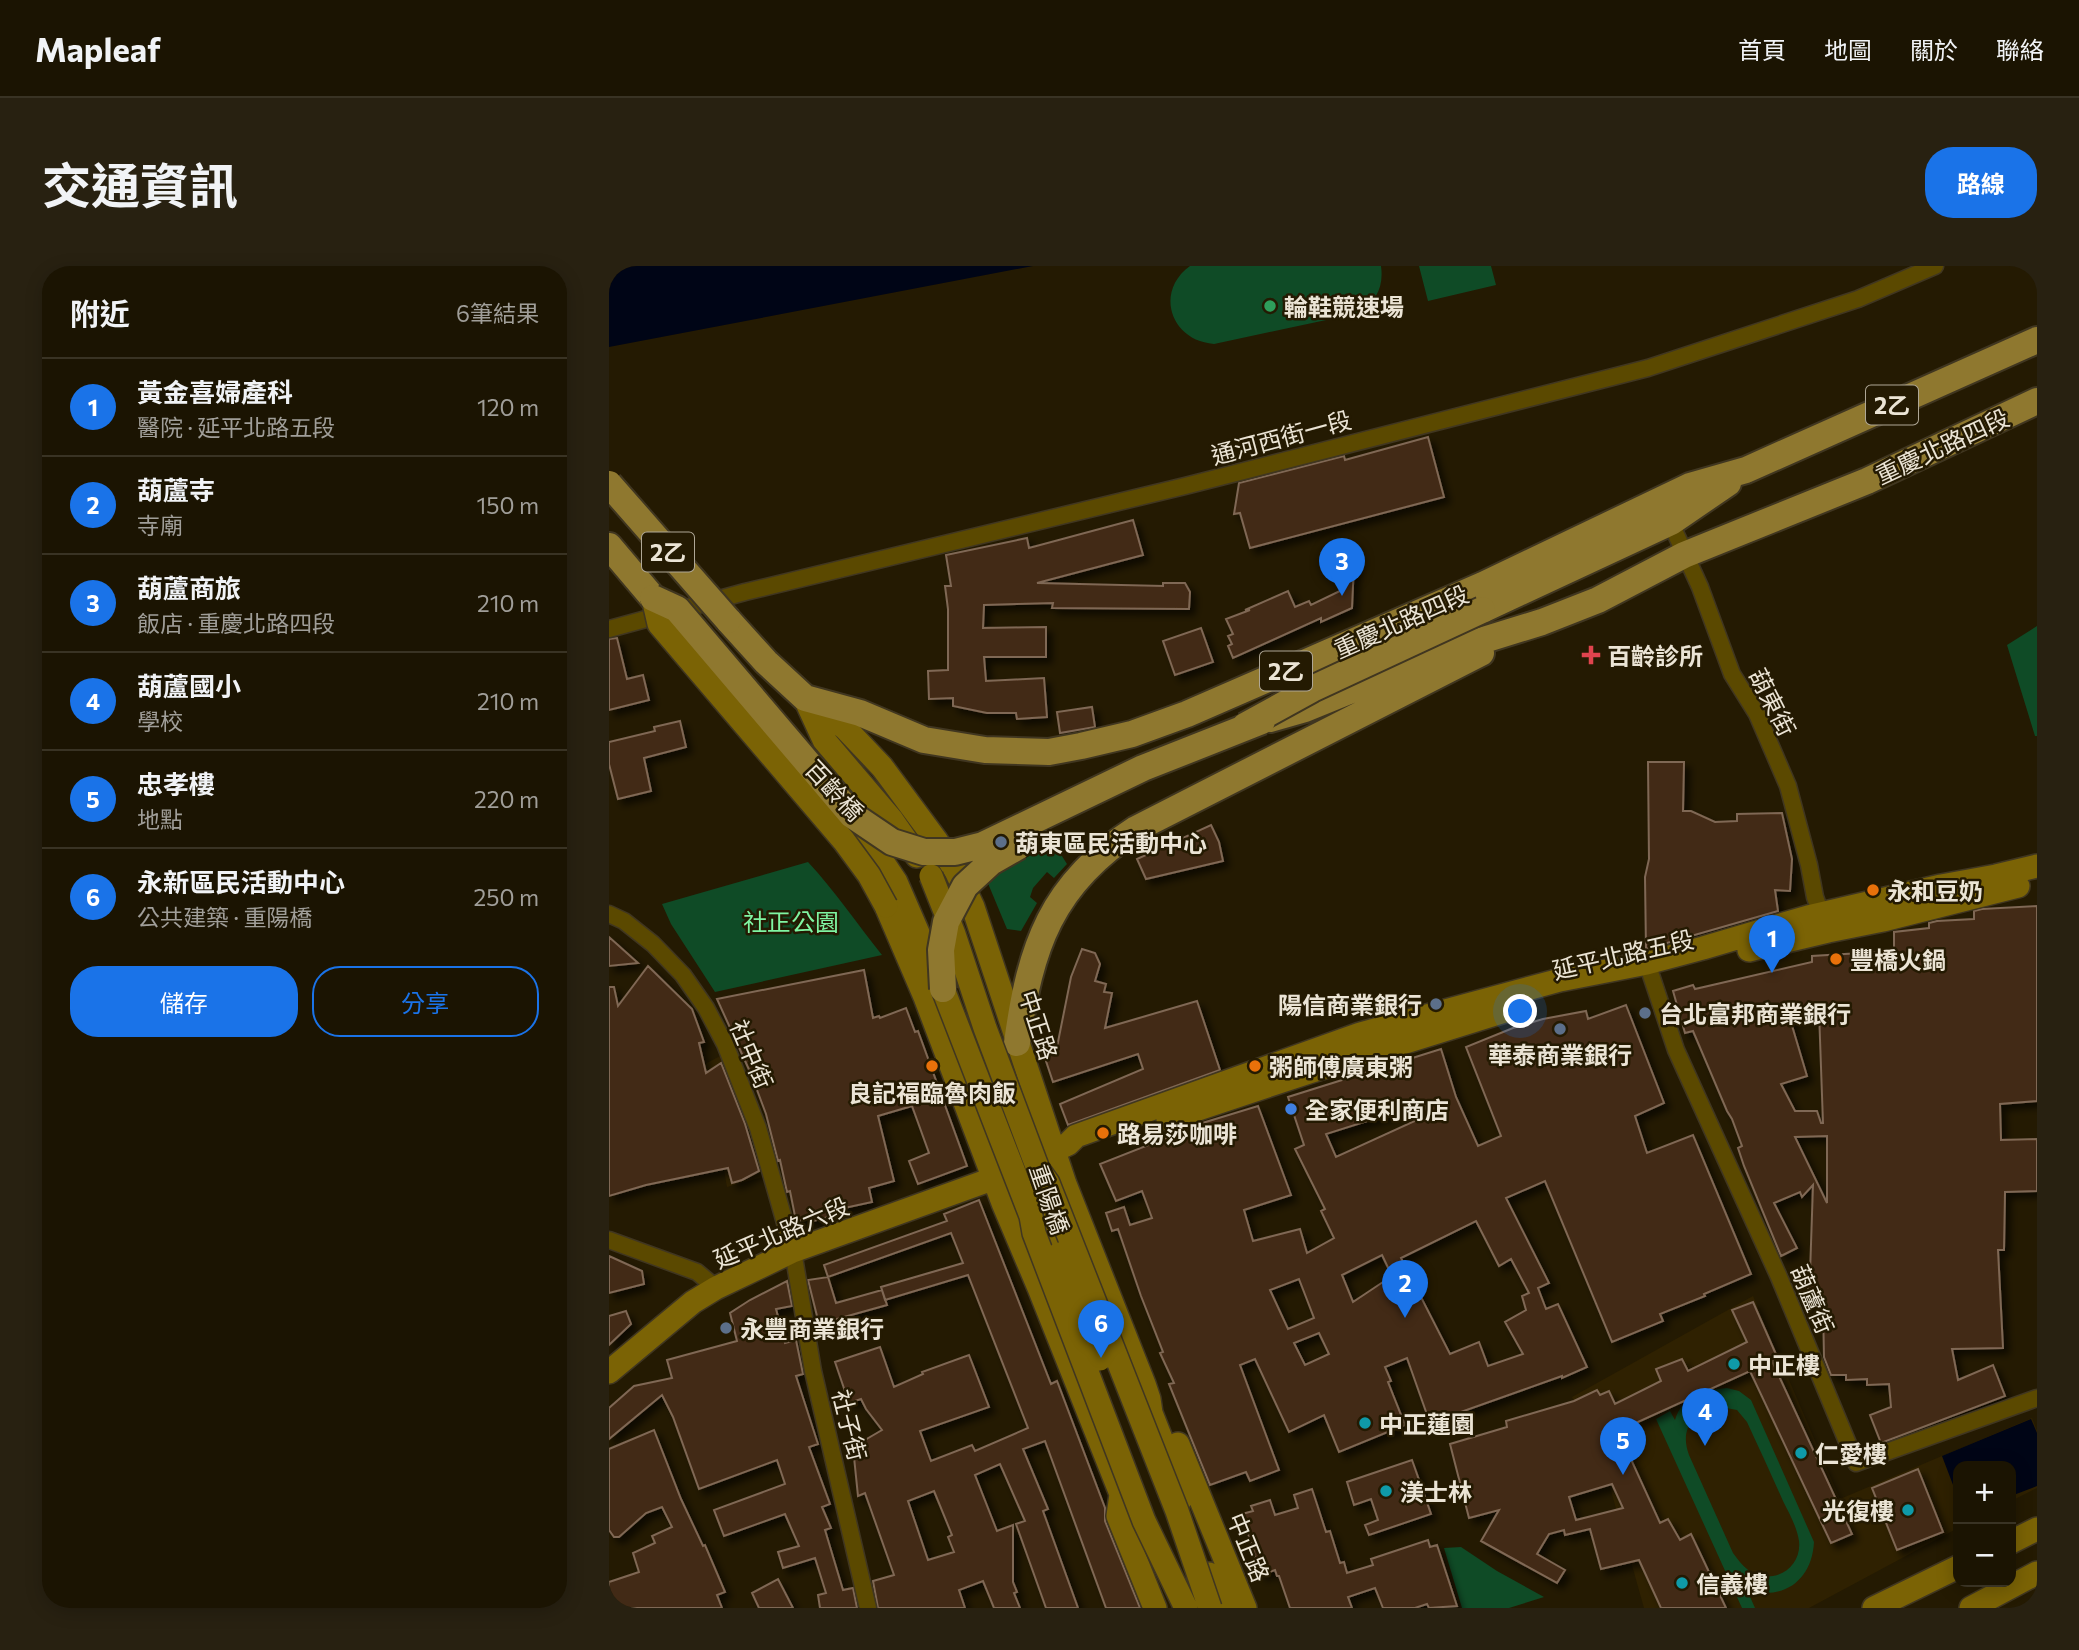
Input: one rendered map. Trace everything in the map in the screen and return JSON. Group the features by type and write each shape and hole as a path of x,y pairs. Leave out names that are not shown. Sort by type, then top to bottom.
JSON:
{"main road":[{"name":"2乙","path":"1665,511 1746,470 2037,340"},
{"name":"重慶北路四段","path":"1262,721 1305,709 1445,652 1542,622 1598,600 1684,555 1867,481 2037,401"},
{"name":"重慶北路四段","path":"609,484 766,662 805,698 860,713 924,740 985,750 1049,752 1132,734 1188,714 1483,585 1665,511"},
{"path":"943,989 941,950 946,922 965,886 991,862 1312,689 1482,610 1665,511"},
{"name":"百齡橋","path":"609,546 653,598 677,609 852,815 892,842 924,852 955,852 983,845 1143,768 1262,721"},
{"path":"1017,1043 1030,969 1046,927 1066,891 1097,859 1129,833 1542,622"}],"street":[{"name":"通河西街一段","path":"609,629 745,592 1185,486 1648,368 1858,299 1935,266"},
{"name":"葫東街","path":"1665,511 1700,587 1732,674 1757,714 1788,786 1824,923"},
{"name":"百齡橋","path":"653,598 659,624 844,841 869,875 886,906 925,997 966,1104"},
{"name":"重陽橋","path":"805,698 824,740 892,820 930,876 954,934 985,1028 1038,1169 1048,1183 1167,1486 1209,1608"},
{"name":"中正路","path":"805,698 846,729 883,767 956,871 973,907 1028,1079 1061,1147 1065,1184 1149,1399 1162,1406 1245,1608"},
{"name":"重陽橋","path":"852,815 896,882 943,989 1144,1521 1186,1608"},
{"path":"1824,923 1941,886 2037,866"},
{"name":"延平北路五段","path":"995,1178 1061,1147 1083,1146 1308,1072 1649,969 1824,923 1883,920 2037,881"},
{"name":"社中街","path":"609,914 624,921 653,944 683,975 706,1007 725,1044 758,1128 793,1251"},
{"name":"葫蘆街","path":"1649,969 1676,1050 1780,1276 1853,1456 2037,1398"},
{"path":"1028,1079 966,1104 1126,1504 1149,1540 1176,1608"},
{"path":"1038,1169 1038,1188 1059,1254 1199,1608"},
{"name":"延平北路六段","path":"609,1372 693,1302 716,1288 793,1251 995,1178"},
{"path":"1031,1216 1059,1254"},
{"path":"609,1240 697,1272 716,1288"},
{"name":"社子街","path":"793,1251 813,1371 868,1608"},
{"path":"1039,1288 1097,1266"},
{"path":"1149,1399 1151,1413 1173,1469 1175,1487 1222,1608"},
{"path":"1126,1504 1118,1516 1155,1608"},
{"path":"2016,1540 2037,1529"},
{"path":"1874,1608 1953,1569"},
{"path":"1949,1608 1977,1605 2037,1573"}],"shaded area":[{"path":"726,1053 767,1176 727,1187 705,1064"},
{"path":"1753,1296 1840,1499 2032,1418 2037,1431 2037,1488 2016,1498 2016,1461 1953,1461 1953,1531 1809,1608 1644,1608 1610,1487 1572,1397"}],"green space":[{"name":"輪鞋競速場","path":"1190,266 1381,266 1381,281 1374,299 1359,313 1214,344 1199,341 1187,334 1172,314 1170,301 1173,289 1179,277"},
{"path":"1419,266 1491,266 1496,285 1428,301"},
{"path":"2037,626 2037,736 2035,736 2007,645"},
{"path":"1053,842 1067,864 1054,878 1047,872 1033,888 1030,897 1037,903 1021,931 1007,929 987,881"},
{"name":"社正公園","path":"808,862 882,955 715,992 671,924 662,904"},
{"path":"1718,1389 1739,1391 1751,1400 1814,1542 1808,1567 1794,1584 1773,1592 1747,1590 1755,1608 1742,1608 1656,1419 1670,1411 1675,1420 1688,1400","holes":["1715,1406 1737,1410 1747,1422 1798,1536 1798,1553 1793,1564 1785,1572 1773,1576 1755,1574 1733,1553 1687,1446 1687,1431 1700,1414"]},
{"path":"1461,1547 1544,1597 1509,1608 1462,1608 1444,1548"}],"water":[{"path":"609,266 1033,266 609,347"},
{"path":"2031,1419 2037,1433 2037,1486 2016,1494 2016,1461 1953,1461 1953,1485 1942,1456"}],"building":[{"path":"1428,437 1444,497 1250,548 1240,513 1234,514 1239,483 1344,456 1345,460"},
{"path":"1133,520 1143,555 1037,583 1163,586 1163,583 1185,583 1190,592 1189,609 1052,608 1053,603 984,605 983,628 1046,627 1046,657 984,657 986,681 1044,678 1047,717 1017,719 1016,713 987,713 953,706 953,698 929,699 928,671 948,670 948,609 945,586 951,586 946,555 1027,538 1029,548"},
{"path":"1347,562 1354,563 1352,608 1321,622 1321,618 1233,658 1228,646 1232,644 1228,636 1233,634 1226,619 1288,591 1295,607 1309,601 1311,605 1342,590"},
{"path":"1201,628 1213,662 1175,675 1163,641"},
{"path":"617,638 627,679 643,675 649,700 609,710 609,639"},
{"path":"1092,707 1095,727 1060,733 1057,712"},
{"path":"680,721 686,747 644,758 651,791 618,799 609,764 609,742 655,731 654,727"},
{"path":"1648,762 1684,762 1683,811 1691,811 1715,822 1737,821 1737,814 1782,813 1792,859 1790,891 1775,890 1778,911 1646,949"},
{"path":"1211,825 1219,842 1223,861 1146,879 1137,859"},
{"path":"2037,906 2037,1101 2000,1104 2001,1140 2037,1139 2037,1191 2005,1192 2004,1250 1998,1250 2003,1348 1952,1349 1958,1380 1993,1365 2005,1396 1881,1443 1870,1415 1891,1407 1889,1384 1867,1385 1867,1379 1846,1380 1846,1375 1831,1375 1824,1357 1823,1306 1809,1307 1807,1268 1810,1274 1813,1185 1802,1197 1800,1192 1774,1203 1797,1248 1781,1256 1744,1166 1738,1148 1742,1146 1732,1119 1693,1031 1685,1033 1673,991 1693,985 1695,989 1812,962 1812,956 1894,951 1894,932 1929,928 1929,923 1937,921 1974,919 1974,911","holes":["1819,1011 1823,1123 1817,1111 1795,1111 1781,1084 1807,1076 1790,1019","1827,1136 1827,1203 1795,1137"]},
{"path":"609,937 638,963 609,966"},
{"path":"1082,949 1095,953 1100,964 1095,981 1106,984 1104,992 1112,993 1105,1028 1197,1001 1220,1070 1068,1125 1060,1104 1143,1069 1138,1054 1053,1082 1043,1052 1057,1047 1071,977"},
{"path":"648,966 692,1009 704,1042 699,1043 706,1073 721,1063 745,1124 759,1171 742,1180 732,1183 728,1168 646,1185 609,1196 609,987 614,987 618,1006"},
{"path":"864,970 873,1018 906,1008 915,1032 918,1031 967,1166 918,1184 909,1161 929,1153 912,1106 878,1116 894,1181 869,1188 872,1202 835,1210 836,1215 813,1221 812,1218 796,1221 790,1191 787,1192 766,1114 717,999"},
{"path":"1626,1005 1664,1103 1635,1116 1647,1153 1693,1135 1751,1274 1660,1314 1663,1321 1612,1342 1545,1181 1506,1198 1549,1283 1538,1288 1546,1309 1558,1304 1587,1367 1430,1423 1407,1358 1385,1367 1405,1425 1339,1452 1324,1415 1289,1432 1255,1359 1240,1365 1279,1470 1250,1481 1246,1472 1210,1485 1169,1384 1174,1383 1160,1353 1163,1352 1118,1229 1112,1231 1106,1213 1124,1207 1130,1225 1152,1218 1142,1191 1116,1201 1100,1164 1174,1135 1173,1132 1258,1106 1291,1195 1244,1210 1253,1241 1300,1229 1307,1253 1334,1238 1321,1211 1325,1209 1295,1149 1304,1145 1288,1097 1441,1049 1456,1097 1478,1146 1501,1136 1466,1047 1543,1019 1586,1011 1588,1019","holes":["1424,1103 1428,1115 1336,1157 1326,1134","1476,1221 1499,1266 1511,1259 1529,1293 1522,1296 1526,1310 1505,1322 1523,1354 1488,1366 1479,1342 1450,1354 1401,1258","1382,1255 1392,1276 1353,1302 1342,1275","1299,1279 1314,1318 1288,1329 1270,1290","1319,1333 1329,1354 1305,1365 1294,1343"]},
{"path":"979,1200 1051,1384 1057,1381 1105,1508 1105,1521 1140,1608 1106,1608 1045,1441 1023,1449 1048,1509 1043,1511 1078,1608 1046,1608 1016,1524 1025,1521 1000,1464 975,1475 997,1531 1013,1525 1013,1582 1020,1608 994,1608 983,1581 959,1590 965,1608 878,1608 873,1581 894,1575 865,1493 858,1496 853,1447 882,1430 861,1399 849,1403 835,1362 880,1347 894,1387 923,1374 922,1372 969,1355 989,1407 920,1431 931,1461 972,1445 975,1451 1028,1428 968,1275 885,1300 881,1287 963,1263 951,1233 828,1277 824,1265 947,1221 944,1214","holes":["934,1491 952,1535 948,1537 954,1552 928,1560 908,1501"]},
{"path":"609,1256 642,1271 644,1284 609,1293"},
{"path":"828,1277 836,1303 882,1290 887,1305 819,1324 808,1280"},
{"path":"787,1281 792,1306 776,1309 785,1343 796,1340 803,1374 796,1376 818,1444 809,1447 830,1504 822,1507 831,1528 825,1530 843,1590 853,1588 857,1608 820,1608 818,1595 826,1593 815,1558 783,1568 778,1552 799,1546 785,1514 724,1536 714,1510 785,1484 777,1460 699,1489 673,1417 662,1395 609,1439 609,1408 634,1386 672,1378 667,1360 737,1341 730,1313"},
{"path":"1753,1302 1778,1359 1772,1361 1852,1534 1831,1543 1750,1371 1618,1431 1660,1523 1668,1519 1680,1540 1691,1534 1726,1608 1661,1608 1639,1560 1601,1569 1590,1529 1565,1535 1564,1530 1549,1534 1537,1554 1565,1570 1557,1583 1481,1541 1499,1510 1469,1518 1450,1444 1507,1427 1506,1421 1574,1401 1597,1390 1600,1395 1609,1391 1615,1404 1661,1381 1656,1369 1682,1359 1688,1371 1747,1342 1732,1310","holes":["1612,1484 1623,1508 1576,1520 1569,1497"]},
{"path":"626,1311 631,1324 609,1345 609,1316"},
{"path":"654,1430 681,1499 725,1592 717,1595 722,1608 609,1608 609,1582 639,1572 633,1553 655,1543 652,1536 672,1527 662,1507 646,1513 619,1537 614,1537 609,1530 609,1449"},
{"name":"渼士林","path":"1412,1460 1431,1514 1369,1535 1365,1525 1378,1520 1371,1499 1354,1505 1347,1482"},
{"name":"光復樓","path":"1918,1469 1943,1532 1897,1550 1872,1488"},
{"path":"1312,1489 1326,1532 1330,1531 1340,1563 1344,1562 1347,1573 1373,1565 1371,1559 1428,1540 1430,1547 1437,1545 1457,1606 1429,1608 1427,1604 1415,1608 1383,1608 1375,1588 1348,1597 1352,1608 1290,1608 1275,1570 1261,1575 1242,1514 1253,1511 1251,1506 1270,1500 1275,1515 1298,1508 1294,1495"},
{"path":"778,1579 793,1608 759,1608 752,1593"}],"place":[{"name":"輪鞋競速場","path":"1270,306"},
{"name":"葫蘆商旅","path":"1342,596"},
{"name":"百齡診所","path":"1591,655"},
{"name":"葫東區民活動中心","path":"1001,842"},
{"name":"永和豆奶","path":"1873,890"},
{"name":"豐橋火鍋","path":"1836,959"},
{"name":"黃金喜婦產科","path":"1772,973"},
{"name":"陽信商業銀行","path":"1436,1004"},
{"name":"台北富邦商業銀行","path":"1645,1013"},
{"name":"華泰商業銀行","path":"1560,1029"},
{"name":"良記福臨魯肉飯","path":"932,1066"},
{"name":"粥師傅廣東粥","path":"1255,1066"},
{"name":"全家便利商店","path":"1291,1109"},
{"name":"路易莎咖啡","path":"1103,1133"},
{"name":"葫蘆寺","path":"1405,1318"},
{"name":"永豐商業銀行","path":"726,1328"},
{"name":"永新區民活動中心","path":"1101,1358"},
{"name":"中正樓","path":"1734,1364"},
{"name":"中正蓮園","path":"1365,1423"},
{"name":"葫蘆國小","path":"1705,1446"},
{"name":"仁愛樓","path":"1801,1453"},
{"name":"忠孝樓","path":"1623,1475"},
{"name":"渼士林","path":"1386,1491"},
{"name":"光復樓","path":"1908,1510"},
{"name":"信義樓","path":"1682,1583"}]}
